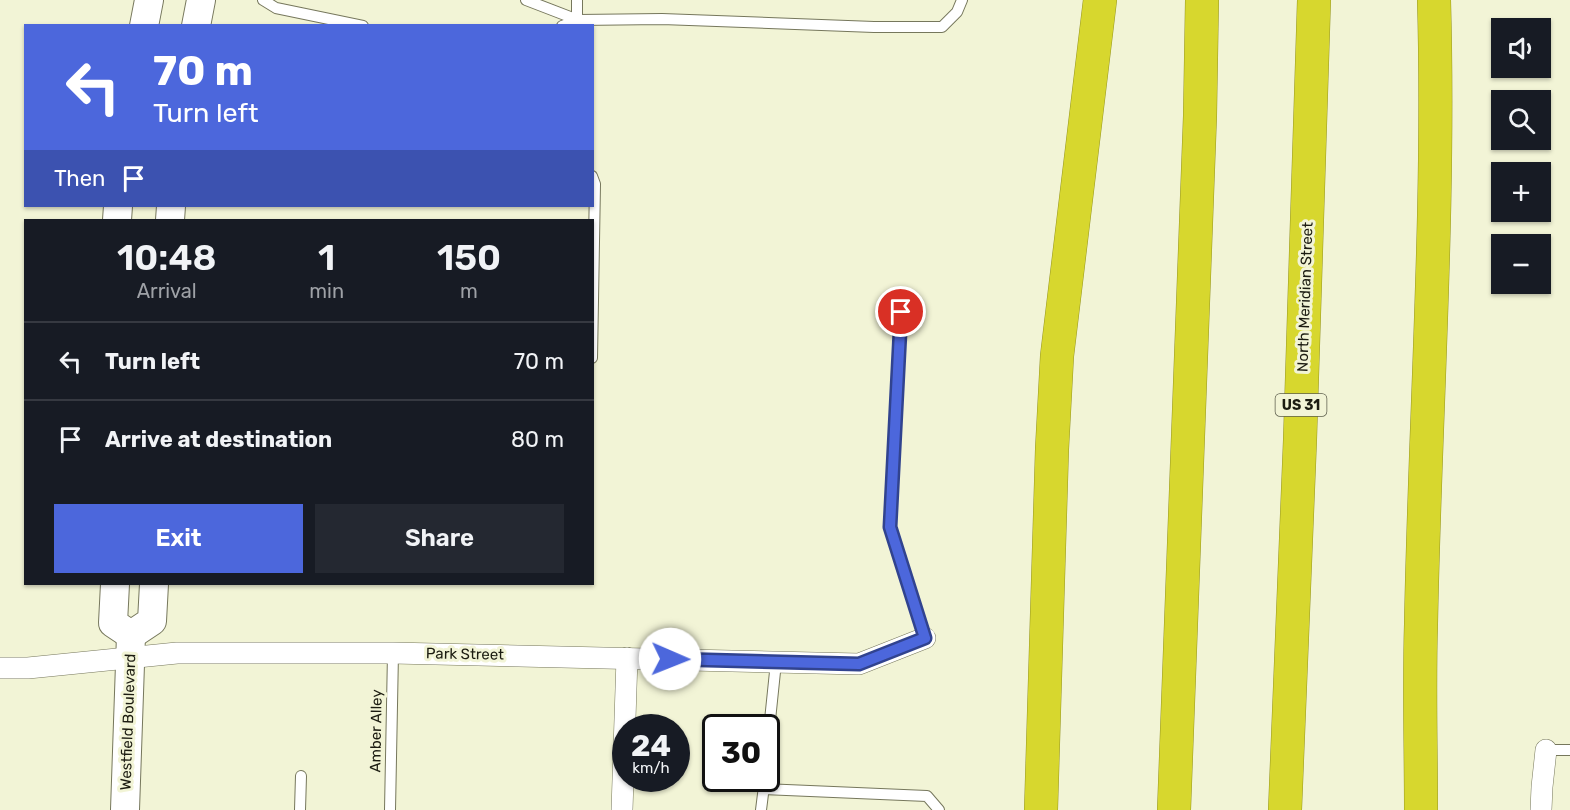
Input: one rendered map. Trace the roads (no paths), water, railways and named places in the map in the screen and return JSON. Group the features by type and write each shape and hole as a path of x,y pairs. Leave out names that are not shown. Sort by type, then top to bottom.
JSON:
{"highway":[{"path":"1041,810 1057,356 1100,0"},
{"path":"1174,810 1200,116 1202,0"},
{"name":"North Meridian Street","path":"1285,810 1314,0"},
{"path":"1421,810 1421,626 1435,166 1434,0"}],"street":[{"path":"144,24 149,0"},
{"path":"196,24 201,0"},
{"name":"Westfield Boulevard","path":"115,585 113,623 130,646 125,810"},
{"name":"Westfield Boulevard","path":"130,646 152,621 154,585"},
{"name":"Park Street","path":"0,668 28,668 130,646 177,653 393,653 859,664 925,638"},
{"path":"622,810 627,658"},
{"path":"1541,810 1546,750"}],"lane":[{"path":"263,0 276,8 353,24"},
{"path":"526,0 578,23 662,19 874,27 942,27 957,12 962,0"},
{"path":"578,0 578,23"},
{"path":"594,181 594,242"},
{"path":"901,312 890,527 925,638"},
{"name":"Amber Alley","path":"390,810 393,653"},
{"path":"771,714 776,662"},
{"path":"1546,750 1570,750"},
{"path":"300,810 301,776"},
{"path":"780,785 927,796 939,810"},
{"path":"761,810 763,792"}]}
